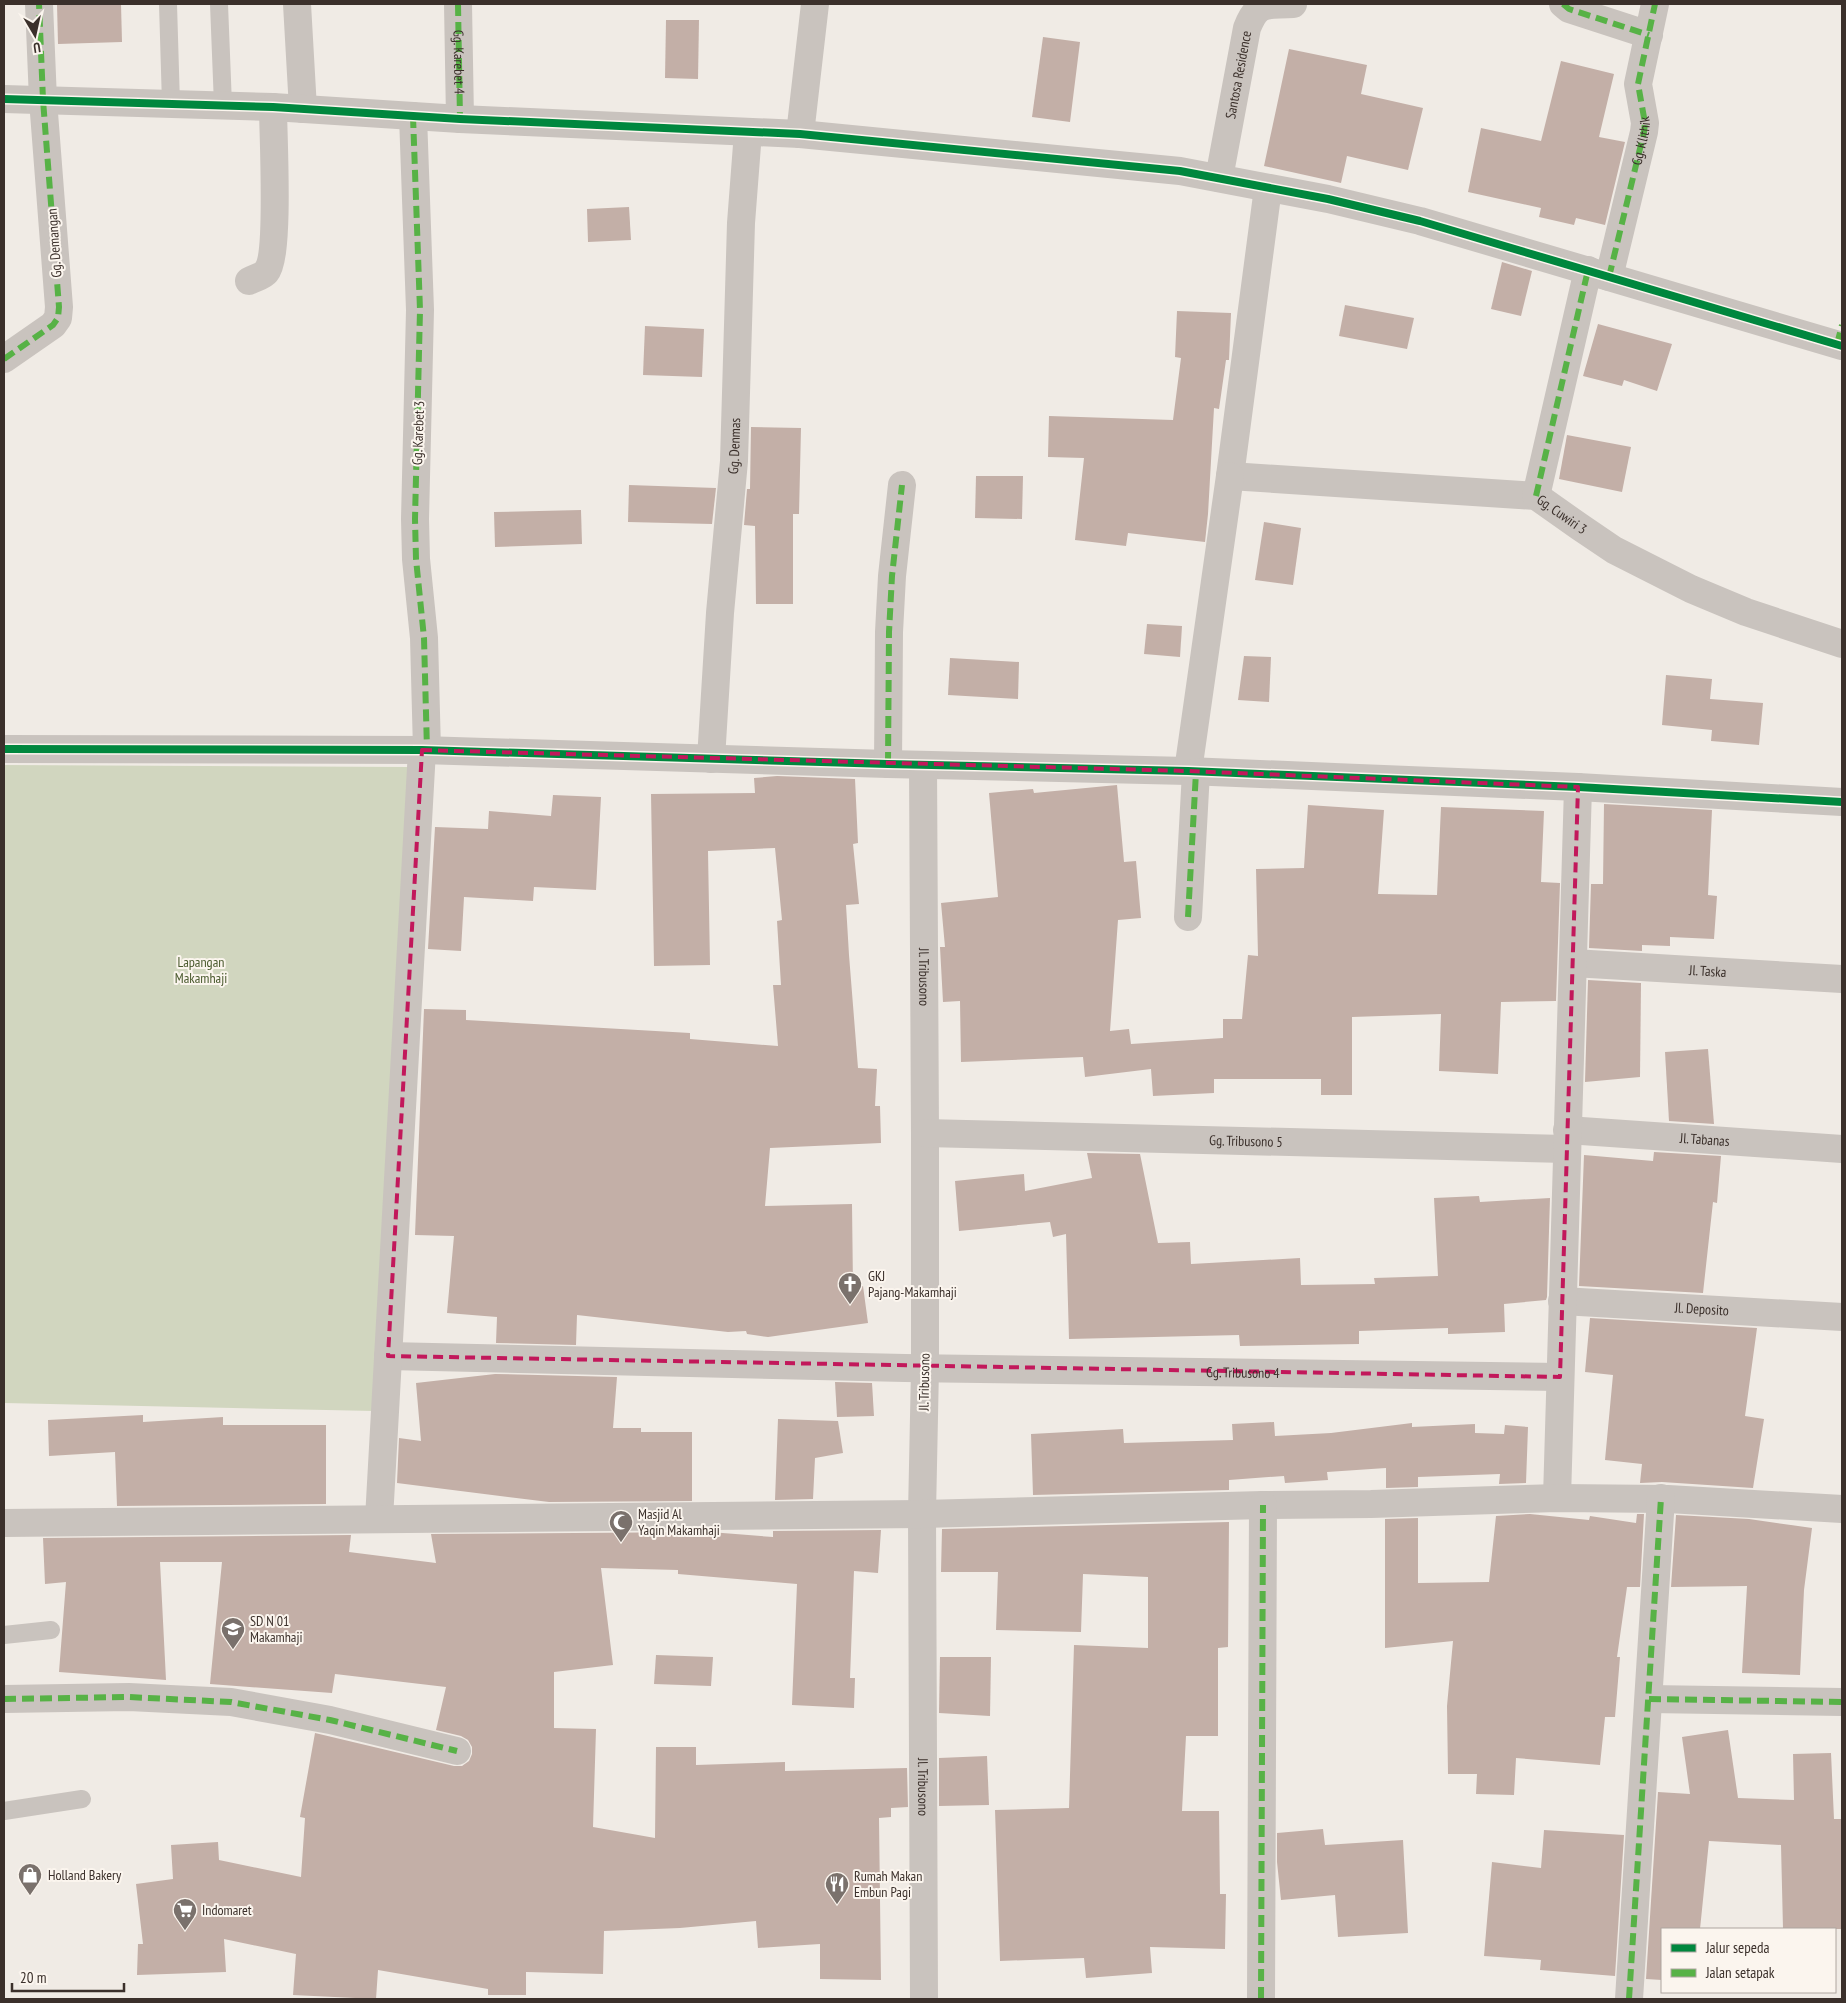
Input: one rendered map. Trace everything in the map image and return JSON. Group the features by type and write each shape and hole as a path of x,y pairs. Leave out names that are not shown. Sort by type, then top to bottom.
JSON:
{"street":[{"path":"40,4 43,100"},
{"path":"297,4 303,109"},
{"name":"Gg. Karebet 4","path":"458,4 460,119"},
{"path":"800,134 815,4"},
{"name":"Santosa Residence","path":"1219,178 1247,28 1252,16 1255,11 1263,6 1293,4"},
{"path":"1563,4 1569,9 1649,35"},
{"name":"Gg. Klithik","path":"1536,496 1598,273 1644,132 1638,84 1655,4"},
{"path":"4,99 273,107 460,119 800,134 1180,171 1328,199 1420,221 1598,273 1840,338"},
{"name":"Gg. Demangan","path":"4,359 53,326 58,318 59,307 43,100"},
{"path":"249,280 266,273 269,267 275,235 273,107"},
{"name":"Gg. Karebet 3","path":"379,1519 424,750 424,638 416,559 415,519 420,310 413,116"},
{"name":"Gg. Denmas","path":"711,759 720,613 734,460 741,223 748,132"},
{"path":"1188,917 1192,771 1268,188"},
{"name":"Gg. Cuwiri 3","path":"1230,476 1536,496 1614,550 1691,589 1746,612 1842,644"},
{"path":"888,764 891,594 902,485"},
{"path":"4,749 424,750 1192,771 1578,787 1842,802"},
{"name":"Jl. Tribusono","path":"923,765 925,1133 922,1514 924,1999"},
{"path":"1557,1498 1566,1140 1578,787"},
{"name":"Jl. Taska","path":"1573,963 1842,978"},
{"name":"Gg. Tribusono 5","path":"925,1133 1566,1140"},
{"name":"Jl. Tabanas","path":"1566,1140 1842,1149"},
{"name":"Jl. Deposito","path":"1562,1301 1842,1318"},
{"name":"Gg. Tribusono 4","path":"388,1356 924,1368 1560,1377"},
{"path":"4,1523 922,1514 1557,1498 1661,1498 1842,1509"},
{"path":"1629,1999 1661,1498"},
{"path":"1262,1999 1263,1505"},
{"path":"4,1699 129,1697 231,1702 330,1720 457,1751"},
{"path":"1649,1699 1842,1702"}],"lane":[{"path":"168,4 171,104"},
{"path":"219,4 223,105"},
{"path":"4,1635 51,1630"},
{"path":"4,1811 82,1799"}],"highlighted area":[{"path":"422,750 1188,771 1578,787 1560,1377 388,1356"}],"green space":[{"name":"Lapangan Makamhaji","path":"4,765 409,767 374,1411 4,1403"}],"building":[{"path":"57,4 121,4 122,42 58,44"},
{"path":"666,20 699,20 698,79 665,78"},
{"path":"1043,37 1080,42 1070,122 1032,117"},
{"path":"1289,49 1367,65 1361,94 1423,108 1408,170 1347,156 1341,183 1264,166"},
{"path":"1561,61 1614,74 1599,137 1625,142 1605,225 1576,218 1574,225 1539,217 1541,208 1468,192 1481,128 1541,141"},
{"path":"629,207 631,240 588,242 587,209"},
{"path":"1502,262 1532,271 1521,316 1491,309"},
{"path":"1345,305 1414,318 1407,349 1339,336"},
{"path":"1177,311 1231,313 1229,360 1226,360 1219,409 1214,408 1205,542 1128,533 1126,546 1075,540 1084,458 1048,457 1049,416 1173,420 1181,358 1175,357"},
{"path":"1598,324 1672,344 1657,391 1624,380 1622,386 1583,376"},
{"path":"645,326 704,329 702,377 643,375"},
{"path":"751,427 801,428 799,514 793,514 793,604 756,604 755,526 744,525 747,489 750,489"},
{"path":"1567,435 1631,447 1622,492 1559,479"},
{"path":"976,476 1023,476 1022,519 975,518"},
{"path":"629,485 716,488 712,524 628,522"},
{"path":"581,510 582,544 495,547 494,512"},
{"path":"1264,522 1301,528 1293,585 1255,580"},
{"path":"1147,624 1182,626 1180,657 1144,654"},
{"path":"1244,656 1271,657 1269,702 1238,700"},
{"path":"950,658 1019,662 1018,699 948,695"},
{"path":"1666,675 1712,679 1710,699 1763,703 1759,745 1711,741 1712,730 1662,725"},
{"path":"777,776 855,779 858,843 853,844 859,904 846,905 849,955 858,1068 877,1069 875,1106 880,1106 881,1143 770,1148 765,1206 852,1204 853,1287 863,1286 868,1323 768,1337 747,1334 746,1331 728,1332 577,1315 576,1345 496,1343 497,1317 447,1313 454,1236 415,1235 424,1009 466,1010 466,1020 690,1033 690,1039 778,1046 773,985 781,985 777,921 782,920 775,848 708,851 710,965 654,966 651,794 755,793 754,778"},
{"path":"1117,785 1124,862 1136,861 1141,918 1118,920 1110,1031 1129,1029 1131,1044 1223,1038 1223,1019 1242,1019 1248,955 1258,956 1256,869 1304,868 1308,805 1384,810 1378,894 1437,895 1441,807 1544,811 1541,882 1560,883 1556,1001 1501,1002 1498,1074 1439,1071 1441,1014 1352,1017 1352,1095 1321,1095 1321,1079 1214,1079 1214,1093 1153,1096 1151,1069 1085,1077 1083,1057 961,1062 960,1001 943,1002 940,947 945,947 941,903 998,897 989,793 1033,789 1034,793"},
{"path":"553,795 601,797 596,890 534,887 533,901 464,897 461,951 428,949 435,827 488,829 489,811 551,816"},
{"path":"1604,804 1712,810 1708,895 1717,896 1714,939 1670,937 1670,946 1642,945 1642,951 1589,948 1591,884 1603,884"},
{"path":"1588,980 1641,983 1640,1077 1585,1082"},
{"path":"1708,1049 1714,1124 1669,1121 1665,1052"},
{"path":"1654,1152 1721,1156 1717,1203 1713,1202 1703,1293 1579,1286 1584,1155 1653,1161"},
{"path":"1087,1153 1140,1154 1158,1243 1190,1242 1191,1264 1300,1258 1301,1285 1375,1284 1374,1278 1438,1276 1434,1198 1479,1196 1480,1202 1550,1198 1547,1297 1546,1300 1504,1304 1505,1332 1448,1334 1448,1328 1359,1331 1359,1344 1240,1346 1239,1335 1069,1339 1066,1234 1053,1237 1050,1222 959,1231 955,1181 1024,1174 1025,1191 1092,1178"},
{"path":"1590,1318 1757,1328 1745,1416 1764,1419 1753,1488 1662,1482 1640,1483 1642,1464 1605,1460 1613,1375 1585,1372"},
{"path":"495,1374 617,1377 613,1428 641,1428 641,1432 692,1432 692,1501 549,1502 397,1483 399,1438 421,1441 416,1383"},
{"path":"835,1382 872,1383 874,1416 837,1417"},
{"path":"143,1415 143,1422 223,1417 223,1425 326,1425 326,1504 117,1506 115,1452 49,1456 48,1420"},
{"path":"778,1419 838,1421 843,1453 815,1458 813,1499 775,1500"},
{"path":"1274,1422 1275,1436 1331,1433 1412,1423 1412,1427 1475,1424 1475,1433 1504,1434 1505,1425 1528,1427 1526,1483 1499,1484 1500,1474 1418,1477 1418,1487 1386,1488 1386,1468 1327,1472 1328,1480 1285,1483 1284,1476 1229,1480 1229,1490 1033,1495 1031,1434 1123,1429 1124,1443 1233,1440 1232,1424"},
{"path":"1530,1514 1589,1520 1590,1516 1636,1523 1637,1514 1644,1514 1640,1587 1627,1587 1617,1657 1620,1657 1615,1717 1605,1717 1600,1765 1516,1758 1514,1795 1476,1794 1477,1774 1448,1774 1447,1706 1453,1641 1385,1648 1385,1519 1418,1518 1418,1583 1489,1582 1496,1516"},
{"path":"1676,1515 1749,1519 1812,1528 1804,1590 1800,1675 1742,1673 1747,1586 1671,1587"},
{"path":"1229,1522 1228,1647 1218,1648 1218,1736 1186,1736 1182,1811 1219,1811 1220,1894 1226,1894 1225,1949 1150,1947 1152,1973 1086,1978 1084,1958 1000,1961 995,1810 1069,1808 1074,1645 1148,1648 1148,1577 1083,1574 1081,1632 996,1630 998,1572 941,1572 942,1529"},
{"path":"881,1530 878,1573 854,1571 850,1678 855,1678 854,1708 792,1705 797,1584 678,1574 678,1570 601,1568 613,1665 554,1672 554,1728 596,1729 593,1827 655,1838 656,1747 696,1747 696,1765 785,1762 785,1771 907,1768 908,1807 891,1808 891,1817 879,1818 881,1980 820,1979 820,1944 758,1948 756,1921 680,1928 604,1931 603,1974 526,1972 526,1995 488,1995 488,1989 378,1970 376,1999 293,1995 296,1954 224,1939 226,1972 137,1975 138,1944 143,1944 136,1884 173,1879 171,1845 218,1842 219,1860 301,1877 305,1818 300,1817 315,1733 454,1766 462,1766 469,1761 472,1747 468,1740 461,1736 436,1730 446,1687 335,1674 332,1693 210,1684 222,1562 160,1562 166,1680 59,1672 66,1582 45,1584 43,1538 351,1535 349,1552 436,1563 431,1534 710,1532 773,1537 773,1531"},
{"path":"656,1655 713,1657 711,1686 654,1684"},
{"path":"940,1657 991,1657 990,1716 939,1713"},
{"path":"1728,1730 1738,1798 1794,1800 1793,1754 1831,1753 1834,1819 1842,1819 1842,1929 1783,1928 1781,1845 1709,1841 1700,1928 1661,1928 1661,1980 1646,1979 1658,1792 1690,1794 1682,1737"},
{"path":"987,1756 989,1805 939,1806 939,1758"},
{"path":"1323,1829 1325,1845 1403,1840 1408,1933 1338,1937 1335,1895 1281,1900 1277,1862 1277,1833"},
{"path":"1544,1830 1624,1835 1615,1976 1540,1970 1541,1960 1484,1956 1492,1862 1541,1868"}],"marked path":[{"path":"4,359 53,325 58,318 59,307 43,100 39,4"},
{"path":"458,4 460,119"},
{"path":"1563,4 1569,9 1649,35"},
{"path":"1609,277 1644,132 1645,123 1638,84 1655,4"},
{"path":"413,116 420,310 415,519 416,559 424,638 427,750"},
{"path":"1536,496 1588,270"},
{"path":"1837,344 1842,325"},
{"path":"888,764 889,632 892,576 902,485"},
{"path":"1188,917 1196,772"},
{"path":"1629,1999 1661,1498"},
{"path":"1261,1999 1263,1505"},
{"path":"4,1699 129,1697 231,1702 330,1720 457,1751"},
{"path":"1649,1699 1842,1702"}],"cycle path":[{"path":"4,99 273,107 460,119 800,134 1180,171 1328,199 1420,221 1842,346"},
{"path":"4,749 422,750 1188,771 1578,787 1842,802"}],"place":[{"name":"GKJ Pajang-Makamhaji","path":"850,1305"},
{"name":"Masjid Al Yaqin Makamhaji","path":"621,1543"},
{"name":"SD N 01 Makamhaji","path":"233,1650"},
{"name":"Holland Bakery","path":"30,1896"},
{"name":"Rumah Makan Embun Pagi","path":"837,1905"},
{"name":"Indomaret","path":"185,1931"}]}
